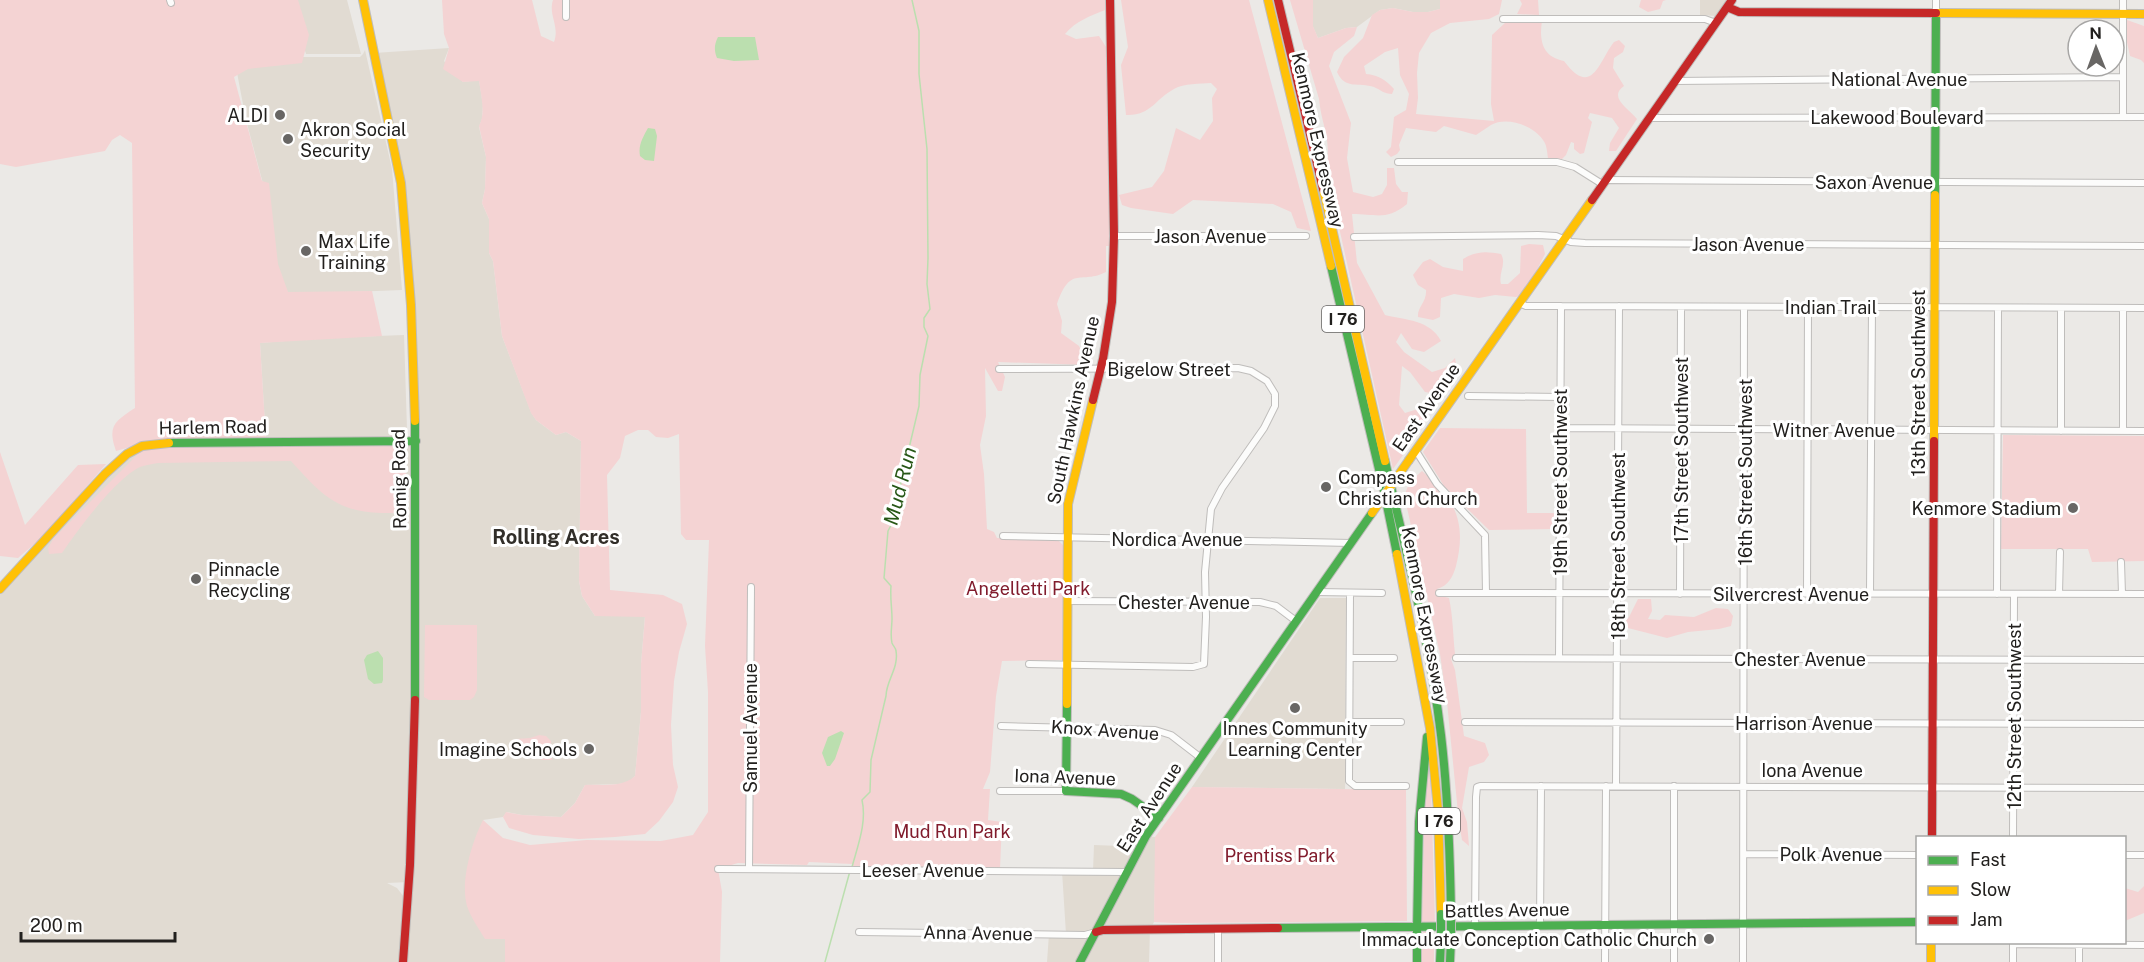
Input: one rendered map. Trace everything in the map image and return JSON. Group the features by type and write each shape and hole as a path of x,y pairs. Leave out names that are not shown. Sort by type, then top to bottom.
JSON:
{"main road":[{"name":"Romig Road","path":"363,0 397,153 403,192 412,322 416,441 415,719 409,882 403,962"},
{"name":"South Hawkins Avenue","path":"1065,791 1067,538 1072,481 1110,325 1114,236 1110,0"},
{"name":"Kenmore Expressway","path":"1266,0 1383,486 1423,687 1430,728 1438,810 1440,962"},
{"name":"Kenmore Expressway","path":"1279,3 1426,640 1436,693 1445,771 1450,845 1450,962"},
{"path":"1730,3 1739,12 2144,14"},
{"name":"East Avenue","path":"1080,962 1146,836 1730,3"},
{"name":"13th Street Southwest","path":"1932,836 1936,13"},
{"name":"Harlem Road","path":"0,589 105,474 134,449 150,444 174,442 416,441"},
{"path":"1417,962 1420,798 1425,746 1430,728"},
{"name":"Iona Avenue","path":"1065,791 1121,794 1159,818"},
{"name":"Battles Avenue","path":"1096,932 1103,930 1916,922"},
{"path":"1931,944 1931,962"}],"street":[{"path":"566,0 566,17"},
{"name":"13th Street Southwest","path":"1936,0 1936,13"},
{"path":"2123,0 2123,18"},
{"path":"1503,19 1706,19 1716,23"},
{"name":"National Avenue","path":"1675,81 2066,78"},
{"path":"2123,78 2123,117"},
{"name":"Lakewood Boulevard","path":"1650,118 2144,117"},
{"path":"1398,162 1557,162 1575,167 1604,182"},
{"name":"Saxon Avenue","path":"1604,182 2144,183"},
{"name":"Jason Avenue","path":"1354,237 1538,235 1556,236 1571,242 1585,243 2144,246"},
{"name":"Jason Avenue","path":"1114,236 1306,236"},
{"name":"Indian Trail","path":"1519,303 1527,306 2144,308"},
{"name":"19th Street Southwest","path":"1559,658 1561,306"},
{"name":"18th Street Southwest","path":"1616,786 1619,306"},
{"name":"17th Street Southwest","path":"1680,594 1681,307"},
{"name":"16th Street Southwest","path":"1743,962 1744,307"},
{"path":"1807,594 1808,307"},
{"path":"1870,594 1872,308"},
{"path":"1997,594 1998,308"},
{"path":"2061,308 2061,431"},
{"path":"2123,308 2123,431"},
{"name":"Bigelow Street","path":"999,369 1238,369 1258,375 1272,388 1275,400 1272,413 1213,505 1204,572 1206,602 1206,660 1204,664 1199,667 1065,663"},
{"path":"1468,396 1560,398"},
{"name":"Witner Avenue","path":"1560,428 2144,432"},
{"path":"1416,451 1437,484 1485,535 1486,593"},
{"name":"Nordica Avenue","path":"1002,536 1352,543"},
{"path":"2059,594 2060,552"},
{"path":"2121,562 2122,594"},
{"name":"Samuel Avenue","path":"749,869 751,587"},
{"path":"1317,592 1382,593"},
{"path":"1350,593 1349,780 1355,786 1406,786"},
{"name":"Silvercrest Avenue","path":"1439,593 2144,594"},
{"name":"12th Street Southwest","path":"2013,836 2014,594"},
{"name":"Chester Avenue","path":"1067,601 1268,603 1276,606 1296,621"},
{"path":"1350,658 1394,657"},
{"name":"Chester Avenue","path":"1456,658 2144,660"},
{"path":"1029,664 1065,663"},
{"path":"1349,722 1401,722"},
{"name":"Harrison Avenue","path":"1465,722 2144,724"},
{"name":"Knox Avenue","path":"1001,726 1160,730 1171,735 1201,758"},
{"name":"Iona Avenue","path":"1475,927 1476,796 1477,787 1480,786 2144,788"},
{"path":"1540,926 1541,786"},
{"path":"1605,962 1606,786"},
{"path":"1674,786 1674,962"},
{"name":"Iona Avenue","path":"1000,791 1065,791"},
{"name":"Polk Avenue","path":"1744,854 1916,855"},
{"path":"2126,855 2144,855"},
{"name":"Leeser Avenue","path":"718,869 1127,872"},
{"path":"1218,930 1218,962"},
{"name":"Anna Avenue","path":"860,932 1085,934 1096,932"},
{"path":"2013,944 2013,962"},
{"path":"2046,944 2144,945"},
{"path":"2079,945 2079,962"}],"shaded area":[{"path":"290,0 347,0 361,54 306,54"},
{"path":"1313,0 1440,0 1440,9 1428,12 1393,8 1380,10 1357,27 1346,28 1318,38 1313,27"},
{"path":"1700,0 1728,0 1717,16 1700,15"},
{"path":"718,37 755,37 759,60 734,61 717,58 715,48"},
{"path":"449,48 444,61 463,82 479,80 483,105 479,127 486,157 482,203 489,219 489,253 493,261 502,336 536,420 556,435 566,432 581,441 579,581 582,596 595,616 645,616 641,664 641,712 635,776 629,782 619,784 585,785 575,803 561,817 507,812 503,817 483,820 511,938 511,962 0,962 0,589 83,497 142,446 416,441 403,192 374,53","holes":["409,882 407,901 397,888 387,883"]},
{"path":"365,50 392,169 402,290 273,295 265,191 246,120 235,62 301,57 360,57"},
{"path":"648,128 655,129 657,136 654,161 645,160 640,156 640,145"},
{"path":"404,335 407,429 402,437 266,440 260,343"},
{"name":"Innes Community Learning Center","path":"1320,598 1346,598 1345,789 1192,787"},
{"path":"378,651 383,658 383,680 382,683 374,684 368,679 364,660 367,655"},
{"path":"841,731 844,733 835,759 830,766 827,766 822,753 828,737"},
{"path":"1146,836 1156,839 1154,922 1150,930 1149,962 1047,962 1049,934 1066,934 1062,871 1093,871 1094,845 1120,846 1136,854"}],"green space":[{"path":"0,0 298,0 309,35 302,63 248,69 234,77 262,181 269,183 278,264 288,292 372,291 382,336 260,343 266,440 155,440 116,451 112,436 115,425 135,408 132,143 120,135 112,140 105,151 16,167 0,164"},
{"path":"442,0 532,0 541,36 554,42 556,31 552,11 553,0 1105,0 1105,10 1079,22 1065,34 1076,39 1099,36 1108,50 1110,246 1106,246 1106,272 1072,280 1062,292 1057,304 1062,321 1061,333 1079,346 1088,365 998,362 1005,377 1002,391 998,391 985,368 986,416 980,445 987,529 994,532 997,538 1058,540 1064,546 1063,660 1002,661 996,696 990,772 983,789 990,789 988,820 1002,822 1000,869 852,867 852,864 809,862 807,865 738,863 718,869 722,892 720,962 505,962 505,939 485,939 473,919 465,896 466,874 471,850 483,820 503,838 530,845 587,840 661,841 693,835 708,812 708,692 705,646 709,540 686,540 681,534 679,434 668,438 656,437 648,430 638,430 625,436 620,458 607,475 610,590 663,595 682,604 687,624 674,681 671,725 673,765 678,787 673,802 659,821 645,834 579,839 533,835 509,828 503,817 506,812 561,817 575,803 585,785 618,784 635,776 641,712 641,664 645,617 595,616 582,596 579,581 581,441 566,432 556,435 536,420 531,413 502,336 493,261 489,253 489,219 482,203 486,157 479,126 483,110 479,81 463,82 443,69 449,48 444,34"},
{"path":"1121,0 1249,0 1311,231 1297,228 1291,212 1273,204 1193,200 1173,214 1122,205 1119,195 1152,187 1164,171 1176,128 1200,140 1213,121 1212,98 1217,89 1211,83 1182,86 1168,93 1147,110 1134,115 1126,115 1121,65 1128,47"},
{"path":"1290,0 1313,0 1313,26 1318,38 1346,28 1357,27 1354,36 1334,52 1329,66 1351,123 1347,158 1353,192 1373,197 1382,194 1387,185 1387,168 1394,168 1396,184 1402,192 1408,192 1407,204 1393,213 1387,215 1352,214 1357,263 1385,315 1424,325 1431,329 1441,341 1424,352 1412,349 1401,333 1396,342 1404,352 1432,372 1445,368 1455,358 1454,378 1451,388 1445,395 1425,392 1410,372 1402,366 1399,405 1405,413 1421,408 1430,411 1423,427 1393,469 1326,169 1328,149 1319,99"},
{"path":"1440,0 1502,0 1499,14 1489,19 1450,23 1431,33 1419,53 1416,114 1494,121 1491,104 1492,35 1506,22 1542,21 1541,35 1547,52 1564,61 1582,77 1588,77 1594,73 1614,42 1619,40 1625,46 1623,52 1614,58 1613,68 1624,86 1618,94 1621,103 1637,119 1616,151 1609,151 1610,143 1619,128 1612,118 1590,113 1588,118 1592,122 1584,153 1580,154 1574,149 1574,143 1571,142 1562,159 1548,158 1547,149 1539,135 1527,127 1512,122 1497,122 1476,135 1444,126 1436,132 1406,128 1399,145 1400,150 1391,157 1386,152 1391,147 1394,117 1406,110 1409,94 1400,75 1398,48 1385,52 1364,66 1366,74 1378,77 1394,89 1392,94 1374,87 1348,83 1340,78 1337,72 1344,57 1363,38 1372,15 1380,10 1393,8 1428,12 1440,9"},
{"path":"1520,0 1538,0 1539,15 1517,14 1522,4"},
{"path":"1641,0 1666,0 1663,1 1660,9 1648,12 1639,7"},
{"path":"2127,20 2144,26 2144,63 2130,56"},
{"path":"1543,245 1545,254 1521,296 1495,295 1479,298 1454,294 1441,298 1440,317 1433,320 1418,317 1426,290 1418,285 1413,275 1423,262 1430,259 1443,267 1463,271 1463,259 1472,254 1491,252 1501,254 1503,261 1501,284 1508,284 1520,273 1521,246"},
{"path":"1440,428 1526,429 1527,513 1555,513 1555,529 1489,530 1444,486 1423,452"},
{"name":"Kenmore Stadium","path":"2003,435 2144,436 2144,561 2092,562 2088,549 2001,549"},
{"path":"398,445 405,452 407,501 402,511 366,512 341,505 320,491 291,461 158,463 140,467 119,482 97,506 62,553 49,554 48,548 54,538 141,451 166,447"},
{"path":"0,452 25,525 78,465 106,464 45,535 18,558 0,556"},
{"path":"1422,471 1443,491 1456,512 1459,524 1459,550 1455,570 1447,583 1437,589 1437,595 1449,598 1455,654 1451,659 1455,670 1464,736 1485,743 1489,755 1484,762 1469,767 1462,808 1467,822 1469,846 1462,840 1459,823 1440,654 1405,499 1412,480"},
{"path":"1638,599 1651,599 1652,611 1648,619 1660,620 1665,615 1694,617 1716,608 1728,609 1733,616 1731,626 1688,632 1667,638 1628,628 1624,623"},
{"path":"425,625 477,625 477,690 470,700 429,700 424,697"},
{"path":"546,736 551,741 552,760 541,760 540,753 534,748 516,747 516,739"},
{"path":"1426,752 1431,785 1435,923 1422,922"},
{"name":"Prentiss Park","path":"1192,787 1406,790 1407,921 1154,922 1155,837"},
{"path":"2144,886 2144,913 2126,921 2126,888 2138,892"},
{"path":"1423,932 1434,932 1434,962 1420,962"}],"waterway":[{"name":"Mud Run","path":"852,867 863,825 862,800 870,792 871,760 887,690 896,663 896,650 891,637 891,586 884,578 888,531 897,514 901,482 919,406 920,375 928,336 924,327 924,318 930,309 927,284 927,149 919,74 919,31 912,0"},
{"name":"Mud Run","path":"825,962 850,871"}],"traffic: fast":[{"path":"1935,195 1936,13"},
{"path":"1331,266 1397,554"},
{"path":"415,421 415,700"},
{"path":"169,443 416,441"},
{"path":"1385,461 1417,597 1436,700 1447,801 1451,913"},
{"path":"1080,962 1146,836 1372,513"},
{"path":"1067,704 1066,791 1121,794 1159,818"},
{"path":"1417,928 1419,822 1427,737"},
{"path":"1451,913 1451,939"},
{"path":"1441,914 1441,939"},
{"path":"1278,928 1916,922"},
{"path":"1417,928 1417,962"},
{"path":"1440,962 1441,939"},
{"path":"1450,962 1451,939"}],"traffic: slow":[{"path":"363,0 401,183 411,305 415,421"},
{"path":"1268,0 1331,266"},
{"path":"1936,13 2144,14"},
{"path":"1323,189 1385,461"},
{"path":"1934,441 1935,195"},
{"path":"1409,460 1592,200"},
{"path":"1067,704 1068,504 1093,400"},
{"path":"0,589 105,474 127,454 142,446 169,443"},
{"path":"1372,513 1409,460"},
{"path":"1397,554 1430,728 1438,810 1441,914"},
{"path":"1931,944 1931,962"}],"traffic: jam":[{"path":"1093,400 1103,359 1112,302 1114,236 1110,0"},
{"path":"1278,0 1323,189"},
{"path":"1592,200 1732,0"},
{"path":"1727,7 1739,12 1936,13"},
{"path":"1932,836 1934,441"},
{"path":"403,962 410,865 415,700"},
{"path":"1096,932 1103,930 1278,928"}],"place":[{"name":"ALDI","path":"280,115"},
{"name":"Akron Social Security","path":"288,139"},
{"name":"Max Life Training","path":"306,251"},
{"name":"Compass Christian Church","path":"1326,487"},
{"name":"Kenmore Stadium","path":"2073,508"},
{"name":"Pinnacle Recycling","path":"196,579"},
{"name":"Innes Community Learning Center","path":"1295,708"},
{"name":"Imagine Schools","path":"589,749"},
{"name":"Immaculate Conception Catholic Church","path":"1709,939"}],"district":[{"name":"Rolling Acres","path":"556,537"}],"park label":[{"name":"Angelletti Park","path":"1028,588"},
{"name":"Mud Run Park","path":"952,831"}]}
